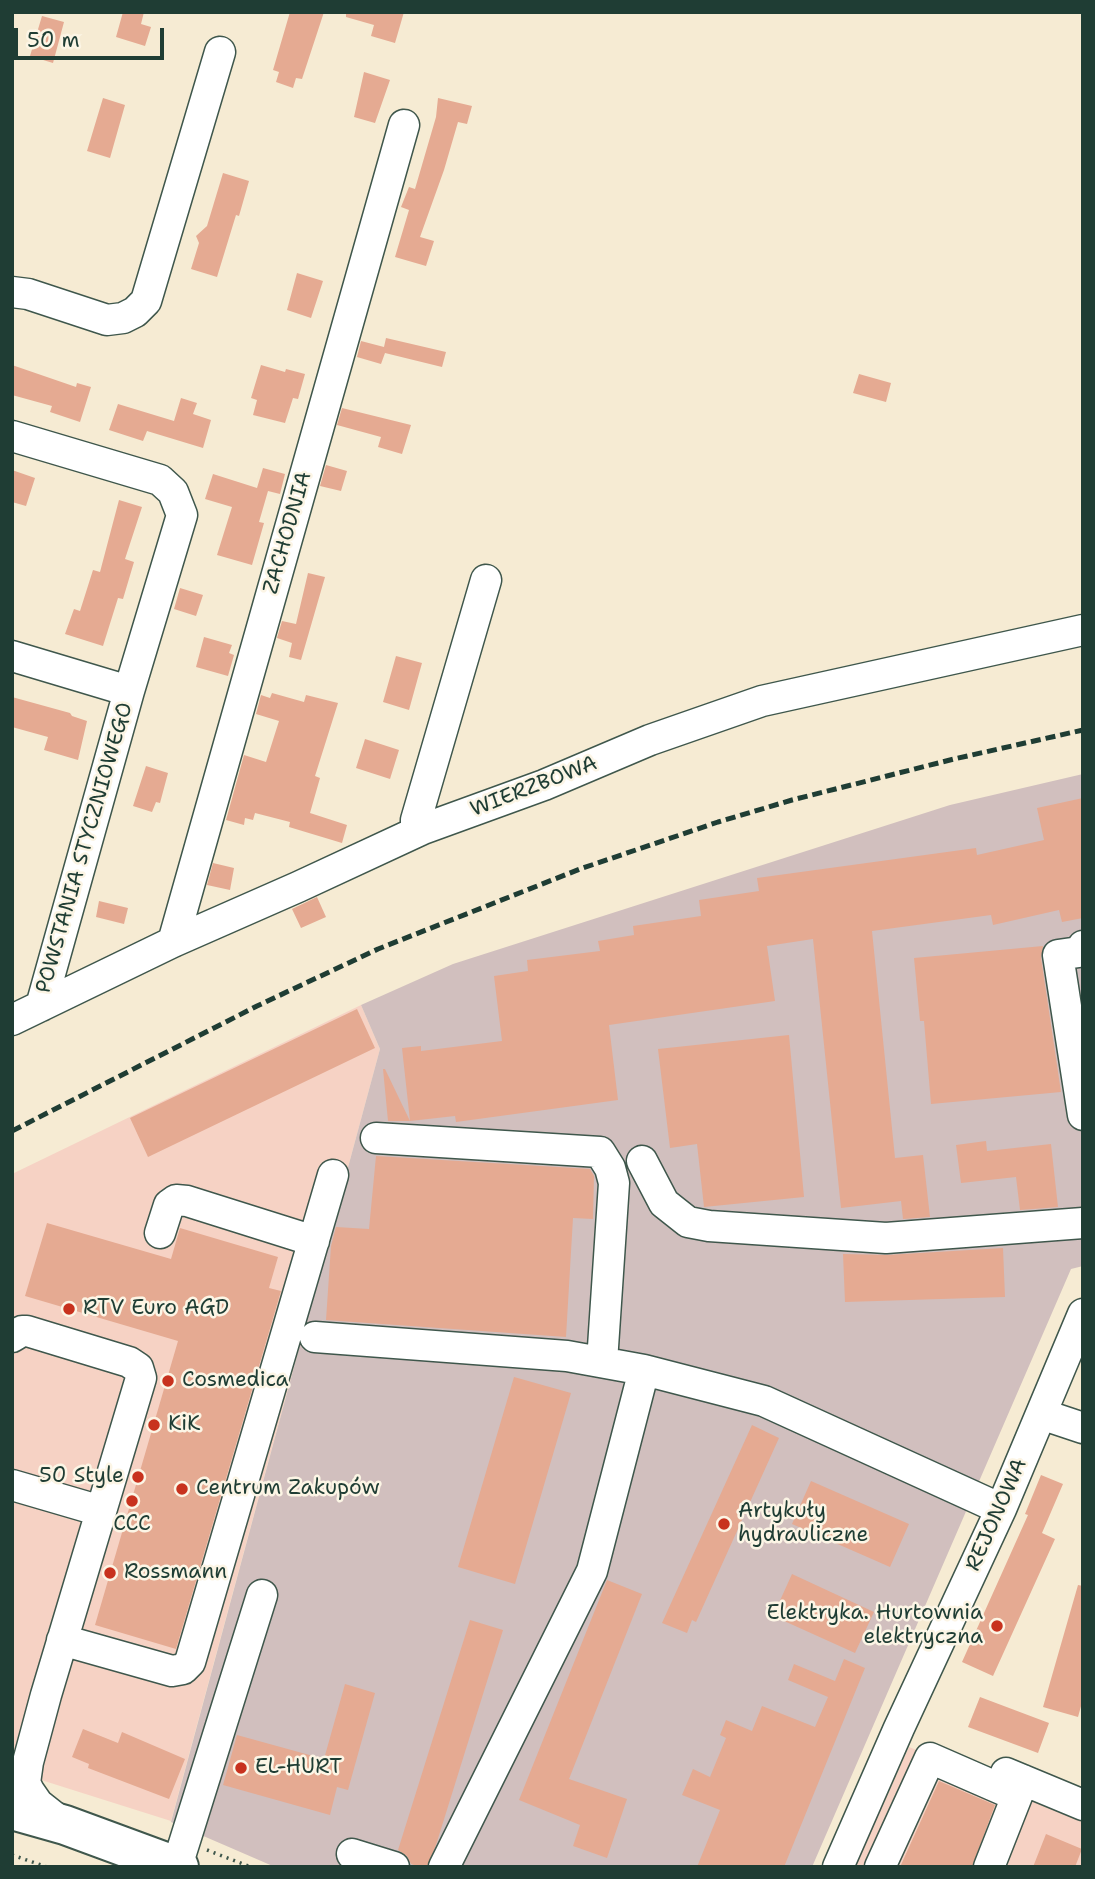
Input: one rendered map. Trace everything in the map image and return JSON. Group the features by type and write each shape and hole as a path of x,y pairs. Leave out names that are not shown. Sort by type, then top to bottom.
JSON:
{"main road":[{"path":"12,1810 65,1825 178,1866"},
{"path":"12,1834 108,1867"}],"street":[{"path":"12,292 28,294 107,320 123,318 135,312 146,301 220,52"},
{"name":"ZACHODNIA","path":"173,942 404,125"},
{"name":"POWSTANIA STYCZNIOWEGO","path":"12,436 160,480 173,492 182,515 129,691 41,1006"},
{"path":"416,832 416,820 486,580"},
{"name":"WIERZBOWA","path":"12,1020 173,942 416,832 544,785 650,740 762,701 1083,630"},
{"name":"POWSTANIA STYCZNIOWEGO","path":"12,656 129,691"},
{"path":"1083,946 1079,952 1058,955 1083,1115"},
{"path":"376,1138 600,1152 610,1168 614,1183 602,1363"},
{"path":"642,1161 664,1203 688,1222 709,1226 886,1238 1083,1223"},
{"path":"62,1640 172,1671 183,1669 190,1662 334,1175"},
{"path":"160,1233 169,1205 176,1200 187,1201 314,1241"},
{"name":"REJONOWA","path":"838,1867 899,1728 1001,1510 1083,1314"},
{"path":"12,1337 27,1331 129,1362 138,1368 140,1383 28,1762 25,1783 38,1804 65,1825"},
{"path":"316,1337 566,1356 644,1370 764,1401 1001,1510"},
{"path":"444,1867 592,1571 644,1370"},
{"path":"1041,1414 1083,1428"},
{"path":"12,1485 101,1511"},
{"path":"178,1866 262,1595"},
{"path":"12,1756 46,1695"},
{"path":"899,1728 1020,1788"},
{"path":"880,1867 930,1758 1020,1788 1083,1805"},
{"path":"989,1867 1020,1788"},
{"path":"352,1854 394,1867"}],"path":[{"path":"12,1855 47,1867"}],"shaded area":[{"path":"1083,774 1083,1266 1071,1269 812,1867 275,1867 171,1822 380,1049 361,1005 453,964 950,805"},
{"path":"361,1005 380,1049 171,1821 12,1773 12,1174"},
{"path":"909,1747 1083,1816 1083,1867 855,1867"}],"building":[{"path":"123,12 144,12 141,24 151,27 145,46 116,37"},
{"path":"290,12 324,12 302,79 296,78 293,88 276,82 279,72 273,70"},
{"path":"346,12 404,12 395,43 371,36 374,25 346,17"},
{"path":"42,16 64,22 53,63 30,56"},
{"path":"364,72 390,80 375,123 354,117"},
{"path":"103,98 125,105 110,158 87,151"},
{"path":"438,98 472,106 467,124 458,122 420,237 434,241 426,266 395,257 409,210 401,207 409,187 415,189 436,117"},
{"path":"223,173 249,181 217,277 191,269 199,243 196,236 207,226"},
{"path":"297,273 323,281 311,318 287,310"},
{"path":"386,338 446,352 442,367 385,353 381,364 357,357 361,341 384,347"},
{"path":"12,365 76,387 77,383 91,387 80,422 50,412 52,406 12,395"},
{"path":"261,365 305,374 298,399 293,398 285,423 253,415 257,400 251,398"},
{"path":"859,374 891,383 886,402 853,393"},
{"path":"181,398 197,403 193,414 211,420 203,448 147,431 143,441 109,430 118,404 174,421"},
{"path":"342,408 411,425 402,454 378,447 381,437 337,425"},
{"path":"326,465 347,471 341,491 320,486"},
{"path":"263,468 285,474 280,494 268,491 259,522 264,523 252,565 217,555 232,507 205,499 213,474 257,488"},
{"path":"12,470 35,478 26,506 12,502"},
{"path":"119,500 142,507 125,559 134,562 123,599 118,598 103,646 65,634 74,609 80,611 93,570 100,572"},
{"path":"308,573 325,577 301,660 289,657 292,643 277,638 282,621 296,624"},
{"path":"180,588 203,595 196,616 174,609"},
{"path":"204,637 232,645 229,653 234,655 228,676 196,667"},
{"path":"396,656 422,663 409,710 383,702"},
{"path":"272,693 304,702 306,695 338,703 315,776 320,778 310,813 347,825 342,843 289,827 290,822 255,813 253,820 245,818 244,825 226,820 244,755 266,762 279,721 256,714 261,695 270,698"},
{"path":"12,697 70,713 87,721 78,760 44,750 48,737 12,727"},
{"path":"365,739 399,750 390,779 356,768"},
{"path":"146,766 168,773 160,803 156,802 152,812 133,806"},
{"path":"1083,798 1083,918 1062,922 1059,910 993,925 991,915 872,931 895,1158 923,1155 930,1217 903,1219 901,1201 841,1208 813,939 767,946 775,1001 609,1025 618,1100 456,1122 455,1116 410,1121 402,1048 421,1046 421,1051 502,1041 494,976 528,971 527,960 600,951 598,941 634,935 633,926 701,916 699,900 759,891 757,878 976,848 977,855 1044,840 1037,808"},
{"path":"213,863 234,868 230,890 207,885"},
{"path":"317,897 326,917 301,928 292,909"},
{"path":"99,901 128,908 124,924 96,917"},
{"path":"1043,946 1041,958 1061,1092 931,1104 924,1021 920,1021 914,958"},
{"path":"357,1009 375,1048 148,1157 130,1118"},
{"path":"789,1035 804,1197 704,1207 697,1144 670,1148 658,1049"},
{"path":"385,1069 410,1121 388,1121"},
{"path":"986,1141 987,1151 1051,1144 1058,1207 1020,1210 1016,1177 961,1183 956,1145"},
{"path":"376,1156 590,1169 594,1176 593,1219 573,1218 566,1337 326,1320 331,1246 336,1227 369,1229"},
{"path":"47,1223 171,1259 180,1228 278,1257 269,1288 281,1291 176,1649 95,1625 178,1341 25,1296"},
{"path":"1003,1248 1005,1297 845,1302 843,1254 887,1255"},
{"path":"514,1377 571,1393 515,1584 458,1567"},
{"name":"Artykuły hydrauliczne","path":"752,1425 779,1438 696,1622 692,1620 687,1633 662,1623"},
{"path":"1041,1475 1063,1484 1042,1533 1055,1539 993,1676 962,1662 1028,1515 1025,1514"},
{"path":"811,1481 909,1524 890,1567 792,1524"},
{"path":"792,1574 874,1612 855,1653 773,1616"},
{"path":"607,1580 642,1594 569,1779 627,1799 607,1858 573,1846 580,1825 519,1800"},
{"path":"1078,1585 1083,1586 1083,1699 1078,1717 1043,1707"},
{"path":"470,1620 503,1630 436,1845 427,1867 420,1867 411,1864 407,1856 398,1850"},
{"path":"844,1659 865,1668 784,1867 697,1867 720,1810 682,1795 693,1769 710,1777 726,1738 720,1735 726,1720 752,1731 762,1706 815,1727 828,1697 788,1680 794,1664 835,1681"},
{"path":"345,1684 375,1693 348,1790 337,1787 330,1815 223,1785 237,1735 324,1759"},
{"path":"980,1697 1049,1723 1038,1753 968,1727"},
{"path":"83,1729 118,1743 122,1732 185,1759 169,1799 88,1768 89,1764 72,1757"},
{"path":"939,1781 995,1805 972,1867 900,1867"},
{"path":"1046,1834 1082,1849 1075,1867 1033,1867"}],"railway":[{"path":"12,1131 257,1006 378,949 580,869 792,800 1083,730"}],"place":[{"name":"RTV Euro AGD","path":"69,1309"},
{"name":"Cosmedica","path":"168,1381"},
{"name":"KiK","path":"154,1425"},
{"name":"50 Style","path":"138,1477"},
{"name":"Centrum Zakupów","path":"182,1489"},
{"name":"CCC","path":"132,1501"},
{"name":"Artykuły hydrauliczne","path":"724,1524"},
{"name":"Rossmann","path":"110,1573"},
{"name":"Elektryka. Hurtownia elektryczna","path":"997,1626"},
{"name":"EL-HURT","path":"241,1768"}]}
